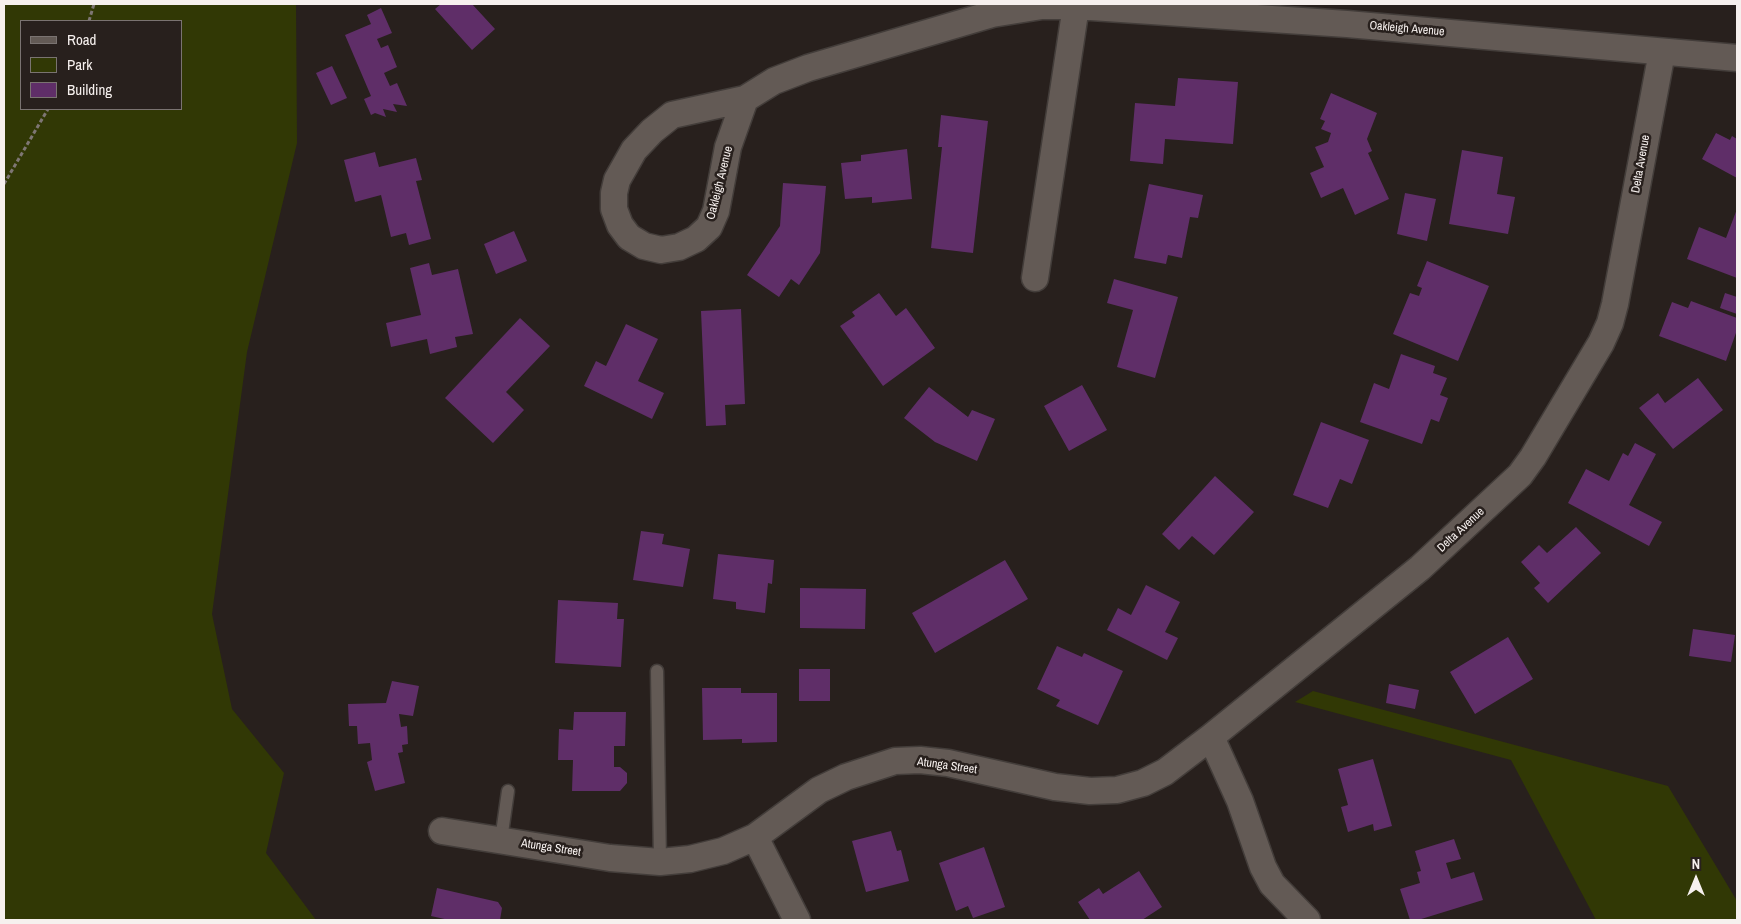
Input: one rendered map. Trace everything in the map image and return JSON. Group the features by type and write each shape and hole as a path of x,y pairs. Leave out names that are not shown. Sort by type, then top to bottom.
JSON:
{"street":[{"name":"Oakleigh Avenue","path":"744,99 728,147 716,211 709,227 696,239 688,243 679,247 661,250 644,246 629,236 620,225 614,209 614,193 624,165 634,150 652,131 672,115 744,99 774,81 808,68 992,14 1042,6 1076,6 1347,24 1737,58"},
{"path":"1035,278 1076,6"},
{"name":"Delta Avenue","path":"1211,737 1420,568 1520,475 1533,457 1601,343 1610,323 1616,304 1662,52"},
{"path":"1211,737 1247,818 1263,867 1272,884 1307,920"},
{"name":"Atunga Street","path":"442,831 610,858 660,862 690,859 723,851 754,836 819,790 846,777 895,761 920,760 948,763 1055,787 1090,792 1117,790 1143,782 1165,772 1211,737"},
{"path":"754,836 797,920"}],"lane":[{"path":"658,671 660,862"},
{"path":"501,840 508,791"}],"path":[{"path":"89,20 94,4"},
{"path":"4,184 47,110"}],"green space":[{"path":"4,4 296,4 297,143 247,352 212,614 232,709 284,773 266,853 316,920 4,920"},
{"path":"1313,691 1668,786 1737,901 1737,920 1596,920 1511,760 1295,702"}],"building":[{"path":"441,4 472,4 495,29 472,50 435,9"},
{"path":"381,8 392,33 377,39 381,48 388,45 397,67 384,73 390,86 397,83 407,106 393,104 397,112 383,109 386,117 375,113 371,115 364,99 371,96 345,35 371,24 367,15"},
{"path":"332,66 347,98 331,105 316,73"},
{"path":"1178,78 1238,82 1233,144 1165,139 1163,164 1130,161 1135,103 1175,106"},
{"path":"1331,93 1377,113 1367,139 1372,151 1368,153 1389,199 1355,215 1343,188 1321,198 1310,173 1324,167 1315,147 1328,142 1331,133 1321,129 1325,121 1320,119"},
{"path":"941,115 988,121 973,253 931,248 942,147 938,147"},
{"path":"1716,133 1730,140 1732,136 1737,139 1737,178 1702,159"},
{"path":"907,149 912,199 872,203 872,197 845,199 841,163 861,161 861,155"},
{"path":"1462,150 1503,157 1497,194 1515,197 1508,234 1449,224"},
{"path":"375,152 379,167 416,158 422,180 416,181 431,239 409,245 406,233 391,237 381,195 355,202 344,160"},
{"path":"783,183 826,186 820,253 799,285 791,279 779,297 747,275 780,226"},
{"path":"1149,184 1203,195 1198,218 1190,217 1182,258 1168,255 1166,264 1134,258"},
{"path":"1405,193 1436,199 1427,241 1397,234"},
{"path":"1737,209 1737,278 1687,259 1699,227 1726,238"},
{"path":"514,231 527,261 496,274 484,244"},
{"path":"1427,261 1489,286 1458,361 1393,334 1410,293 1419,296 1422,288 1417,286"},
{"path":"429,263 432,275 458,269 473,334 455,337 457,347 430,354 427,339 391,347 386,323 421,315 410,268"},
{"path":"1114,279 1178,297 1155,378 1117,367 1133,310 1107,303"},
{"path":"879,293 896,316 906,308 935,348 883,386 840,326 855,316 852,312"},
{"path":"1725,293 1737,297 1737,314 1720,308"},
{"path":"1691,301 1737,318 1737,330 1726,361 1659,336 1672,302 1688,308"},
{"path":"741,309 745,404 725,405 726,425 706,426 701,311"},
{"path":"520,318 550,346 506,392 524,410 493,443 445,398"},
{"path":"626,324 658,339 638,381 664,393 652,419 584,386 596,361 606,366"},
{"path":"1401,354 1435,366 1433,373 1447,378 1440,395 1448,398 1439,422 1431,419 1422,444 1360,422 1374,383 1389,389"},
{"path":"1698,378 1723,410 1673,449 1639,408 1658,393 1665,403"},
{"path":"1082,385 1107,430 1069,451 1044,406"},
{"path":"929,387 968,417 972,410 995,419 977,461 935,442 904,418"},
{"path":"1321,422 1369,440 1352,484 1340,479 1328,508 1293,495"},
{"path":"1635,443 1656,454 1629,505 1662,522 1649,546 1568,503 1586,469 1609,481 1623,453 1628,456"},
{"path":"1215,476 1254,512 1214,555 1192,536 1179,550 1162,534"},
{"path":"1576,527 1601,553 1548,603 1534,588 1540,583 1521,562 1539,545 1547,553"},
{"path":"641,531 664,534 662,544 690,549 683,587 633,580"},
{"path":"718,554 774,560 772,584 768,583 765,613 736,609 736,602 713,599"},
{"path":"1005,560 1028,599 935,653 912,613"},
{"path":"1146,585 1180,602 1165,632 1178,638 1167,660 1107,630 1118,608 1131,615"},
{"path":"800,588 866,589 865,629 800,628"},
{"path":"558,600 618,603 617,619 624,619 621,667 555,663"},
{"path":"1693,629 1735,635 1731,662 1689,656"},
{"path":"1508,637 1533,679 1475,714 1450,672"},
{"path":"1057,646 1082,657 1084,653 1123,671 1098,725 1056,706 1060,700 1037,689"},
{"path":"799,669 830,669 830,701 799,701"},
{"path":"392,681 419,686 413,716 399,714 401,727 407,726 408,744 402,745 403,752 398,753 405,783 375,791 367,762 372,760 370,743 358,744 357,726 349,726 348,704 386,703"},
{"path":"1389,684 1419,690 1415,709 1386,703"},
{"path":"702,688 741,688 741,693 777,693 777,742 742,743 742,739 703,740"},
{"path":"574,712 626,712 625,746 614,746 614,767 620,767 627,773 627,783 620,791 572,791 573,760 558,760 559,729 573,730"},
{"path":"1373,759 1392,826 1374,831 1373,824 1348,832 1341,807 1348,805 1338,769"},
{"path":"891,831 897,851 901,850 909,881 866,892 852,841"},
{"path":"1454,839 1461,859 1446,863 1451,879 1474,872 1483,900 1418,920 1410,920 1400,889 1420,883 1417,872 1421,871 1415,851"},
{"path":"984,847 1005,907 973,918 968,906 956,911 939,863"},
{"path":"1139,871 1162,907 1142,920 1090,920 1078,902 1099,888 1103,894"},
{"path":"437,888 498,902 502,908 500,920 449,920 431,916"}]}
